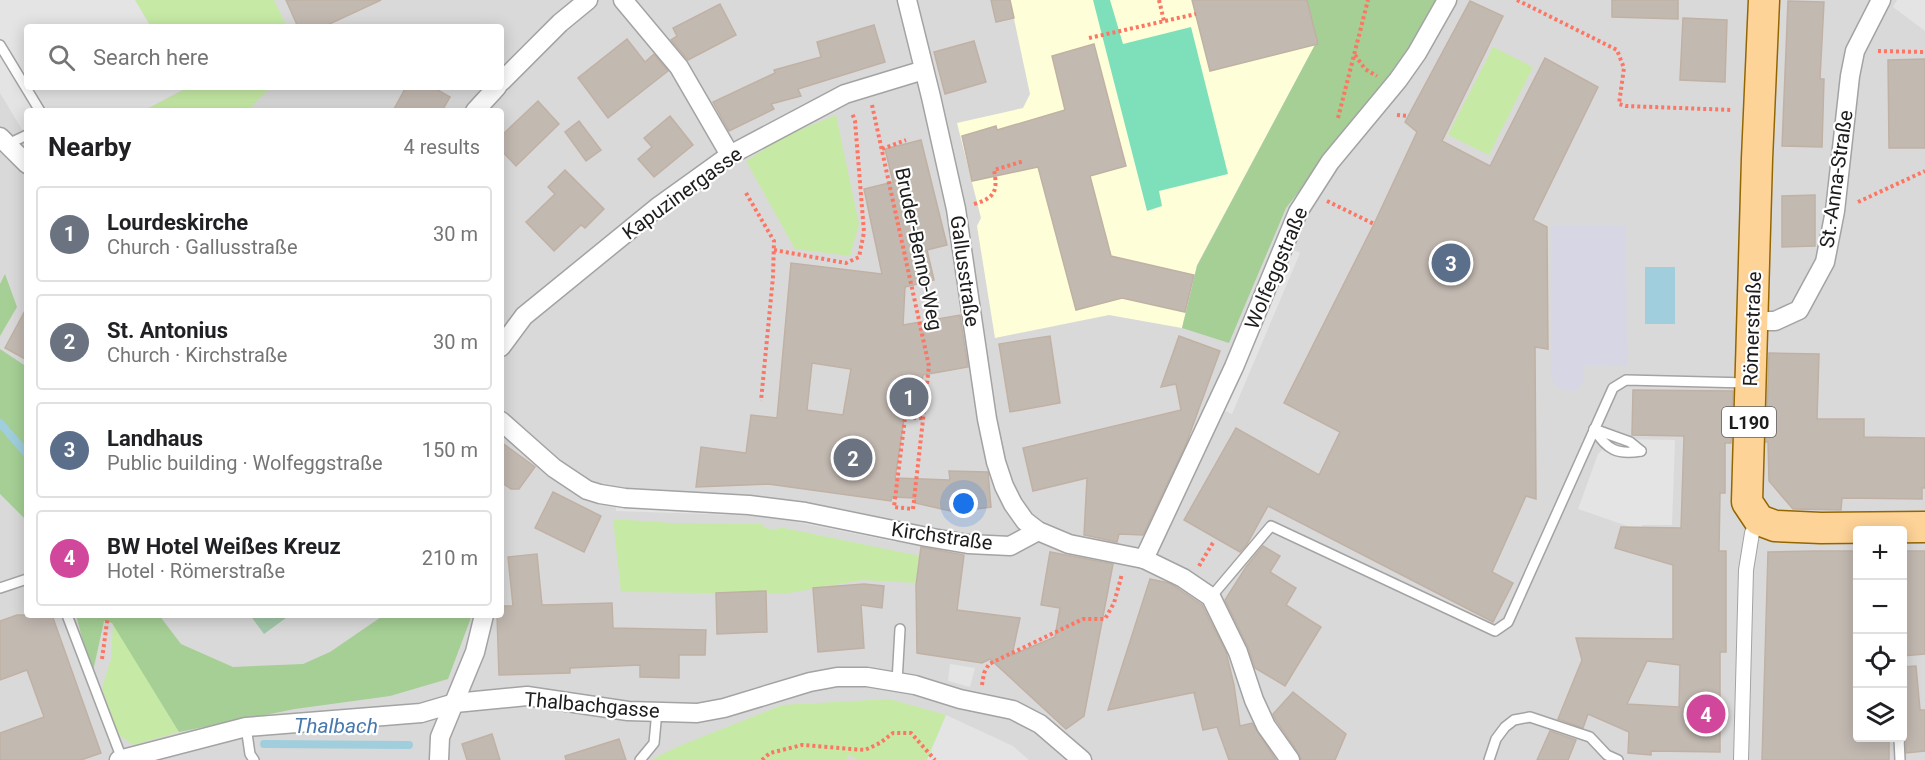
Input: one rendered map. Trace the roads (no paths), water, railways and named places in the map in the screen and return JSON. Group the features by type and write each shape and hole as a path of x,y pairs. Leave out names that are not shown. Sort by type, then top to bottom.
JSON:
{"main road":[{"name":"Römerstraße","path":"1759,520 1747,502 1764,0"},
{"path":"1759,520 1775,526 1821,528 1925,527"}],"street":[{"path":"504,79 560,23 588,0"},
{"path":"623,0 679,67 730,155"},
{"name":"Gallusstraße","path":"907,0 956,209 987,419 996,462 1013,504 1025,521 1038,531"},
{"name":"Wolfeggstraße","path":"1136,557 1234,367 1298,212 1330,162 1398,80 1423,44 1447,0"},
{"name":"St.-Anna-Straße","path":"1752,321 1775,321 1799,310 1825,262 1835,211 1850,76 1855,51 1881,0"},
{"name":"Kapuzinergasse","path":"504,343 524,316 666,200 730,155 845,94 924,69"},
{"path":"478,108 494,90"},
{"path":"4,140 24,161"},
{"name":"Kirchstraße","path":"504,424 554,468 588,490 600,494 625,498 749,505 805,512 968,544 1010,546 1038,531"},
{"path":"1741,760 1746,570 1752,533 1759,520"},
{"path":"1038,531 1069,544 1136,557 1183,578 1211,597 1238,652 1254,700 1266,726 1290,760"},
{"path":"439,760 440,738 475,652 483,618"},
{"name":"Thalbachgasse","path":"120,760 142,757 246,727 421,713 455,703 527,696 628,711 697,713 724,708 810,681 837,677 867,677 915,685 978,703 1013,710 1040,724 1072,757"}],"lane":[{"path":"0,45 24,85"},
{"path":"27,90 38,108"},
{"path":"4,140 24,136"},
{"path":"1211,597 1271,526 1495,631 1508,622 1613,388 1626,380 1750,384"},
{"path":"0,588 24,580"},
{"path":"68,618 120,760"},
{"path":"897,682 900,629"},
{"path":"640,760 654,743 657,711"},
{"path":"1489,760 1496,740 1505,728 1514,720 1530,717 1590,737 1607,755 1618,760"},
{"path":"246,727 250,754 254,760"},
{"path":"1899,742 1900,760"}],"water":[{"path":"1645,267 1675,267 1675,324 1645,324"}],"waterway":[{"path":"0,423 24,451"},
{"name":"Thalbach","path":"264,744 409,745"}],"place":[{"name":"Landhaus","path":"1451,263"},
{"name":"Lourdeskirche","path":"909,397"},
{"name":"St. Antonius","path":"853,458"},
{"name":"BW Hotel Weißes Kreuz","path":"1706,714"}]}
